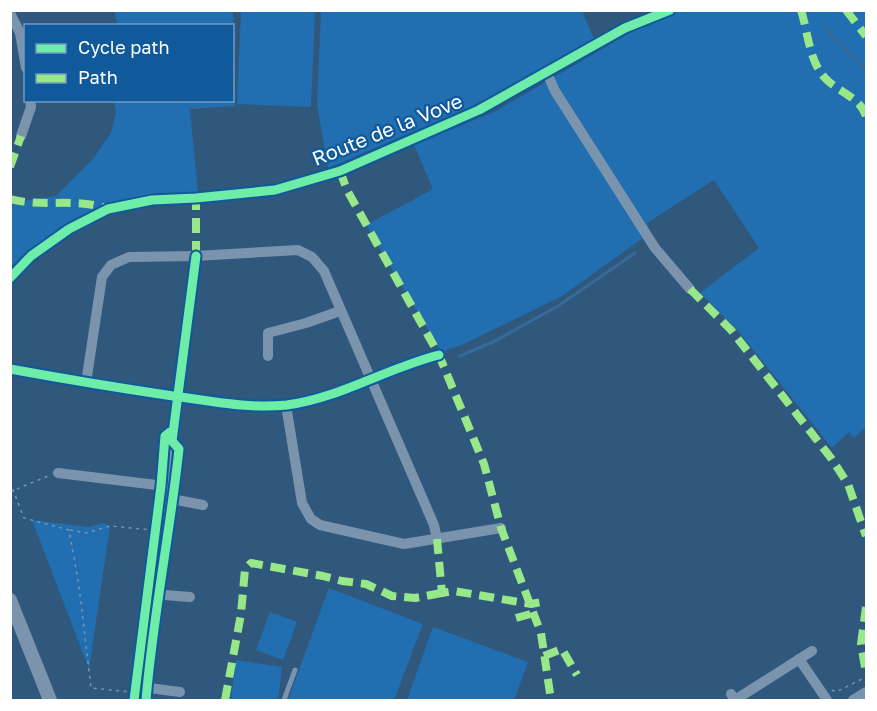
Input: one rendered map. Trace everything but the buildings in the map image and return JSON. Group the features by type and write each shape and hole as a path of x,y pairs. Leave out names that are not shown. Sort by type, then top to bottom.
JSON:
{"street":[{"name":"Route de la Vove","path":"10,278 32,256 69,229 108,209 152,200 275,190 340,171 479,110 624,28 670,10"},
{"path":"10,13 20,33 24,56"},
{"path":"547,73 555,91 655,248 690,289"},
{"path":"21,136 32,107 31,102"},
{"path":"86,383 102,277 111,265 129,257 298,250 312,257 324,271 434,525 437,539"},
{"path":"180,692 137,692 152,594 157,576 167,498 165,486 196,256"},
{"path":"268,356 268,333 340,311"},
{"path":"10,369 240,406 286,405 315,399 439,356"},
{"path":"286,405 302,504 311,519 320,525 404,544 501,528"},
{"path":"58,472 165,486"},
{"path":"167,498 204,505"},
{"path":"152,594 190,597"},
{"path":"12,605 50,700"},
{"path":"731,694 735,700 812,651"},
{"path":"799,659 827,696"},
{"path":"853,700 867,692"}],"lane":[{"path":"284,700 295,670"}],"path":[{"path":"10,492 58,472"},
{"path":"10,482 24,518 86,533 110,526 155,530"},
{"path":"153,542 156,519"},
{"path":"69,530 79,585 91,688 137,692"},
{"path":"827,696 830,689 836,692 867,677"}],"shaded area":[{"path":"114,11 233,11 233,24 118,24"},
{"path":"241,11 315,11 311,107 237,104"},
{"path":"321,11 582,11 594,39 478,104 328,168 317,104"},
{"path":"680,11 866,11 866,427 854,438 849,432 832,448 738,331 700,293 759,248 714,180 647,223 650,233 562,296 462,345 441,352 366,225 433,189 414,145 496,111 638,28"},
{"path":"234,58 235,106 190,109 198,194 142,197 111,203 61,230 11,266 10,203 56,196 93,159 111,133 116,112 114,102 234,102"},
{"path":"32,520 88,527 104,523 110,526 89,669"},
{"path":"329,588 423,624 394,700 288,700"},
{"path":"270,612 297,622 283,660 256,650"},
{"path":"433,627 528,662 514,700 407,700"},
{"path":"236,660 282,667 278,700 231,700"}],"waterway":[{"path":"824,28 866,70"},
{"path":"460,356 495,341 558,306 635,253"}],"marked path":[{"path":"801,10 815,63 830,83 859,104 866,116"},
{"path":"846,10 866,36"},
{"path":"10,167 21,136"},
{"path":"340,171 347,190 439,355 484,464 501,528 541,633 551,700"},
{"path":"196,198 196,256"},
{"path":"10,199 34,203 96,205 108,209"},
{"path":"690,289 731,330 831,458 848,484 866,536"},
{"path":"437,539 442,593 454,591 531,604 547,601"},
{"path":"225,700 241,614 245,569 251,563 366,584 392,596 415,598 442,593"},
{"path":"866,607 861,644 866,673"},
{"path":"516,618 534,613"},
{"path":"544,656 562,649 577,675"}],"cycle path":[{"path":"10,278 31,256 69,229 108,209 152,200 275,190 340,171 479,110 625,28 670,10"},
{"path":"146,700 179,449 172,441 196,256"},
{"path":"10,369 215,402 272,406 326,396 439,355"},
{"path":"134,700 161,486 165,436 170,432"}]}
